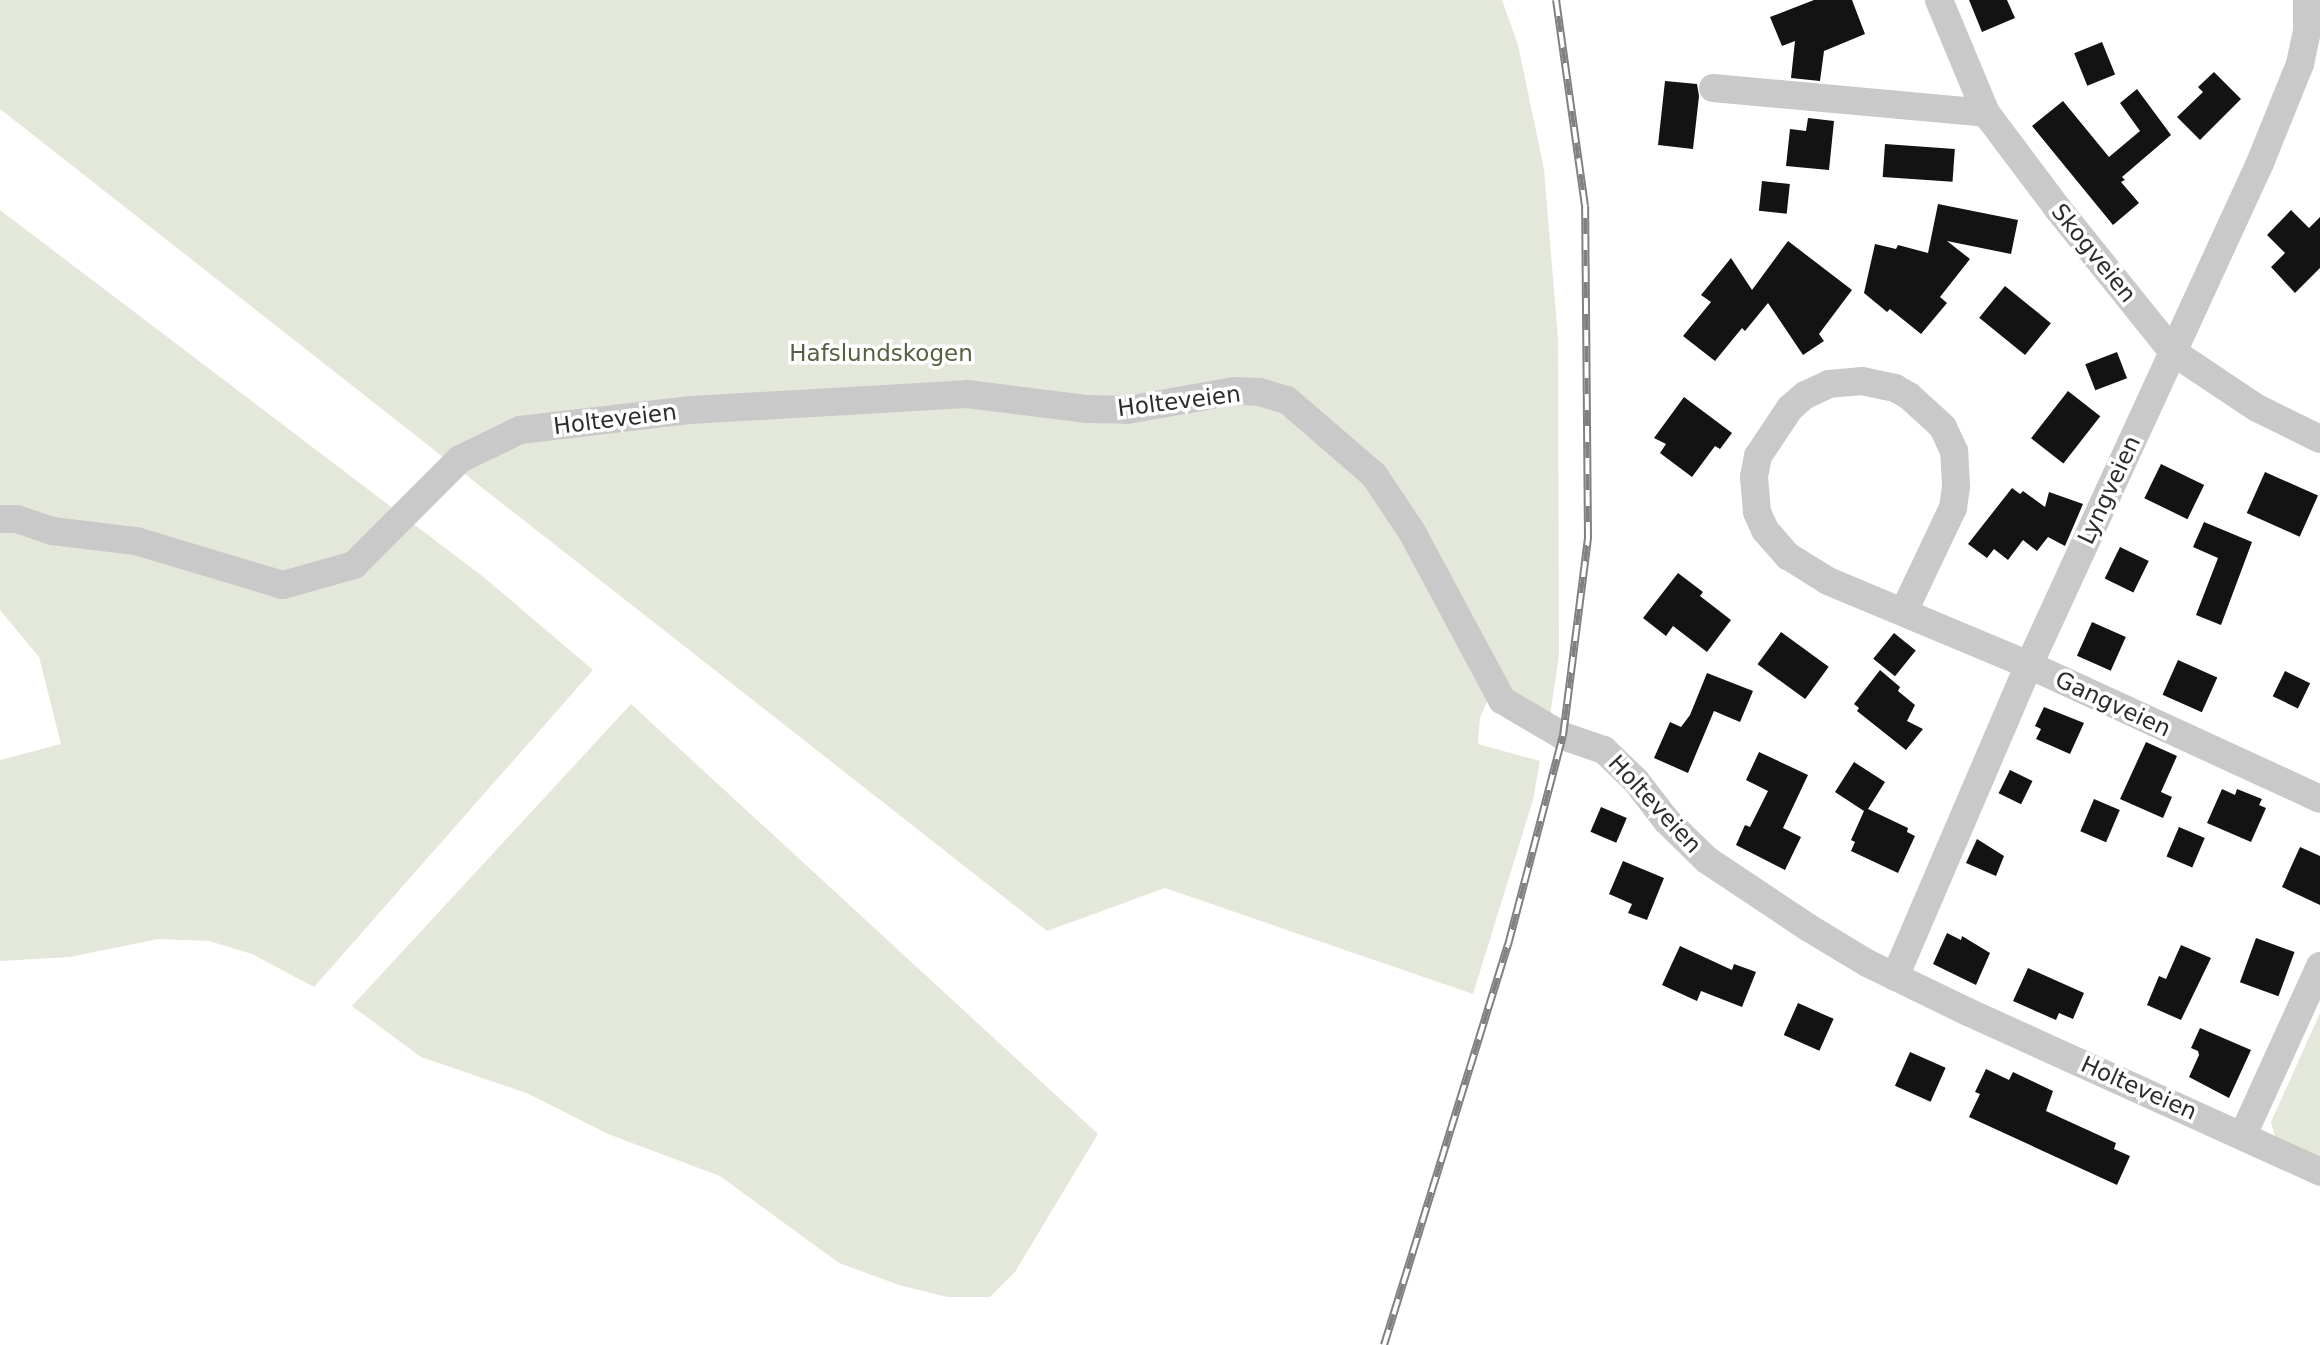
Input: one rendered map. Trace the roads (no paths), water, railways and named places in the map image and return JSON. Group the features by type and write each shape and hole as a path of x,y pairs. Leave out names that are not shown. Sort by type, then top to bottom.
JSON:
{"street":[{"name":"Skogveien","path":"1939,0 1986,113 2057,209 2172,352 2257,408 2320,439"},
{"name":"Lyngveien","path":"1895,977 2029,665 2260,163 2300,64 2307,31 2307,0"},
{"path":"1713,88 1986,113"},
{"name":"Gangveien","path":"1904,611 1953,509 1956,486 1954,451 1943,426 1909,396 1895,388 1862,381 1829,384 1805,395 1790,408 1758,456 1754,477 1757,512 1775,543 1806,569 2029,665 2320,799"},
{"name":"Holteveien","path":"9,519 52,531 136,541 283,585 355,565 460,459 520,430 691,410 967,394 1088,410 1127,410 1235,391 1260,392 1287,400 1374,475 1412,532 1502,700 1563,736 1604,750 1636,781 1667,821 1707,860 1809,928 1895,977 2320,1172"},
{"path":"2243,1135 2320,966"}],"railway":[{"path":"1384,1345 1508,945 1563,736 1588,538 1585,206 1556,0"}],"park label":[{"name":"Hafslundskogen","path":"881,353"}]}
